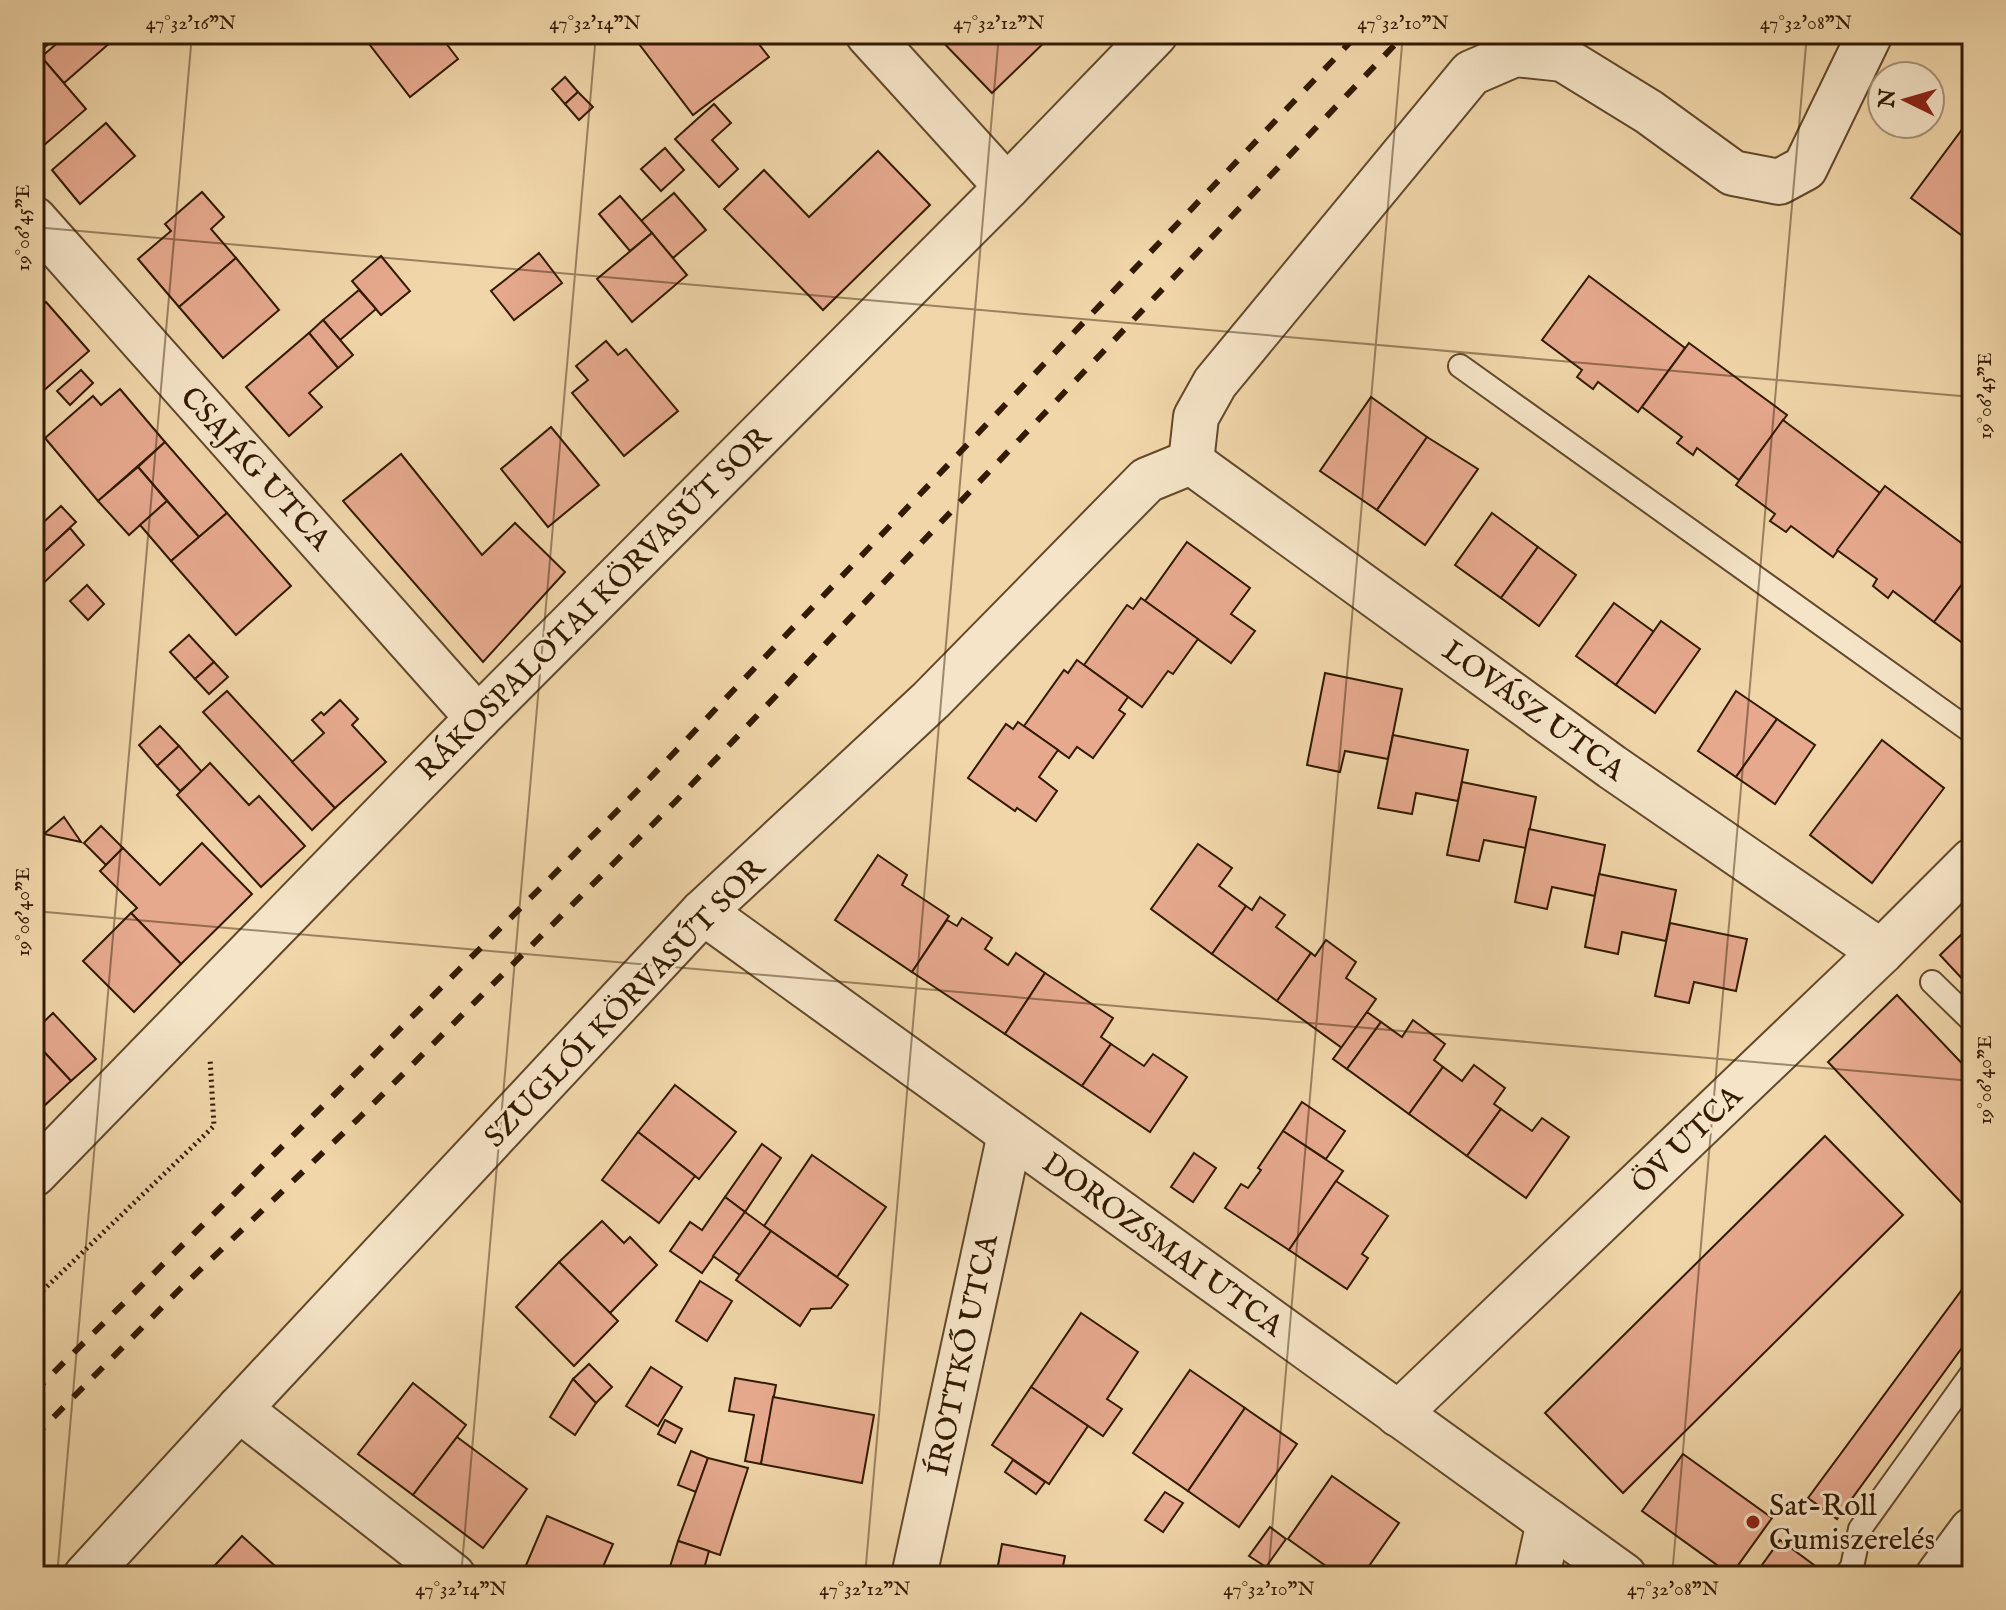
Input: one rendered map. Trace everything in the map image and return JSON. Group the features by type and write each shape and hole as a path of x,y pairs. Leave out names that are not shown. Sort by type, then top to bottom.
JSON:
{"street":[{"path":"868,34 1007,187"},
{"name":"RÁKOSPALOTAI KÖRVASÚT SOR","path":"34,1174 478,718 1007,187 1155,34"},
{"path":"1191,462 1196,417 1215,383 1471,73 1515,54 1563,59 1649,112 1733,173 1779,182 1805,168 1870,34"},
{"name":"CSAJÁG UTCA","path":"34,219 478,718"},
{"name":"SZUGLÓI KÖRVASÚT SOR","path":"86,1576 703,912 931,700 1147,480 1191,462"},
{"name":"LOVÁSZ UTCA","path":"1191,462 1612,767 1881,952"},
{"name":"ÖV UTCA","path":"1398,1414 1972,861"},
{"name":"DOROZSMAI UTCA","path":"703,912 1624,1576"},
{"name":"ÍROTTKŐ UTCA","path":"914,1576 1010,1134"},
{"path":"239,1409 453,1576"},
{"path":"1537,1576 1549,1522"},
{"path":"1938,1576 1972,1530"}],"lane":[{"path":"1460,366 1972,732"},
{"path":"1932,982 1972,1021"},
{"path":"1845,1576 1852,1567 1860,1529 1972,1373"}],"path":[{"path":"34,1299 214,1126 206,997"}],"building":[{"path":"34,34 53,34 56,38 34,56"},
{"path":"68,34 120,34 64,83 41,57"},
{"path":"439,34 458,59 410,97 363,36"},
{"path":"644,34 751,34 769,57 693,115 636,40"},
{"path":"935,34 1053,34 992,93"},
{"path":"38,53 86,109 36,152 34,56"},
{"path":"565,77 578,92 565,104 552,89"},
{"path":"578,92 593,107 579,120 565,104"},
{"path":"714,104 731,123 712,140 738,169 719,187 675,139"},
{"path":"1972,116 1972,243 1911,198"},
{"path":"106,123 135,156 80,204 52,170"},
{"path":"665,148 684,170 661,191 641,169"},
{"path":"878,151 930,205 823,310 724,209 764,170 809,217"},
{"path":"202,192 224,217 211,229 236,258 179,307 138,259 171,231 165,224"},
{"path":"674,193 706,230 673,258 641,221"},
{"path":"620,196 652,233 630,251 599,214"},
{"path":"652,233 687,275 632,322 597,279"},
{"path":"539,253 562,283 514,320 491,291"},
{"path":"381,256 410,291 381,315 352,281"},
{"path":"236,258 279,310 223,358 179,307"},
{"path":"1589,276 1685,348 1638,412 1598,382 1593,389 1577,377 1582,370 1542,340"},
{"path":"359,290 376,309 340,340 323,320"},
{"path":"46,302 89,351 34,399 34,312"},
{"path":"323,320 353,355 338,368 309,333"},
{"path":"309,333 338,368 309,393 322,407 289,436 246,387"},
{"path":"606,341 618,355 626,349 678,411 624,456 572,393 588,380 576,366"},
{"path":"1689,343 1787,415 1739,480 1697,448 1693,455 1677,443 1682,437 1642,407"},
{"path":"81,370 93,383 70,405 57,391"},
{"path":"120,389 165,442 98,501 45,438 93,396 101,405"},
{"path":"1371,397 1427,437 1377,510 1320,471"},
{"path":"1783,420 1880,493 1833,557 1791,526 1786,532 1770,521 1775,514 1736,485"},
{"path":"551,427 599,485 548,527 501,469"},
{"path":"1427,437 1478,469 1425,545 1377,510"},
{"path":"165,442 227,513 199,537 138,467"},
{"path":"401,454 482,555 515,523 565,572 483,662 343,501"},
{"path":"138,467 167,501 129,535 98,501"},
{"path":"1885,486 1972,551 1972,571 1934,622 1893,591 1888,598 1873,586 1877,579 1837,550"},
{"path":"167,501 199,537 171,561 140,525"},
{"path":"61,506 76,522 34,561 34,531"},
{"path":"227,513 291,586 236,635 171,561"},
{"path":"1492,513 1538,547 1501,598 1455,565"},
{"path":"70,528 84,545 34,592 34,561"},
{"path":"1187,542 1250,588 1231,614 1255,631 1231,663 1145,601"},
{"path":"1538,547 1576,575 1539,626 1501,598"},
{"path":"1972,571 1972,650 1934,622"},
{"path":"87,585 104,604 88,620 70,601"},
{"path":"1141,598 1198,639 1173,674 1168,671 1142,707 1084,665 1127,605 1133,609"},
{"path":"1614,603 1654,632 1616,685 1576,656"},
{"path":"1661,621 1700,649 1655,713 1616,685"},
{"path":"189,635 214,662 195,679 170,652"},
{"path":"1077,660 1128,697 1119,710 1125,714 1093,758 1077,747 1069,758 1024,726 1064,670 1068,673"},
{"path":"214,662 228,677 209,694 195,679"},
{"path":"1325,673 1402,689 1388,759 1345,751 1340,772 1307,765"},
{"path":"227,691 335,808 312,830 203,712"},
{"path":"1736,691 1777,719 1736,777 1698,751"},
{"path":"340,700 358,719 352,725 386,762 335,808 292,762 324,733 312,720 321,712 324,715"},
{"path":"1777,719 1815,745 1775,804 1736,777"},
{"path":"1018,722 1058,750 1039,777 1057,791 1036,821 1017,808 1015,811 968,778 1006,724 1013,729"},
{"path":"160,726 179,746 157,766 139,745"},
{"path":"1393,735 1468,750 1458,801 1416,793 1412,814 1378,808"},
{"path":"1882,740 1944,788 1872,883 1810,835"},
{"path":"179,746 202,772 180,791 157,766"},
{"path":"210,763 249,805 259,796 305,846 261,887 177,795"},
{"path":"1462,782 1536,797 1526,848 1484,840 1479,861 1447,855"},
{"path":"64,817 81,842 44,834"},
{"path":"101,826 123,848 106,865 84,843"},
{"path":"1529,829 1605,845 1595,896 1552,887 1547,909 1515,902"},
{"path":"202,843 252,894 181,964 131,913 137,908 100,871 123,848 160,885"},
{"path":"1198,844 1232,868 1219,886 1246,906 1212,954 1151,909"},
{"path":"878,855 907,875 902,885 949,916 912,972 835,920"},
{"path":"1599,874 1676,890 1666,941 1622,932 1618,954 1585,947"},
{"path":"1260,897 1285,915 1276,927 1311,953 1277,1001 1212,954 1246,906 1252,910"},
{"path":"131,913 181,964 134,1012 83,961"},
{"path":"962,918 992,938 985,949 1008,965 1016,953 1045,973 1005,1034 912,972 947,920 957,926"},
{"path":"1670,923 1747,939 1736,991 1694,982 1689,1003 1655,996"},
{"path":"1965,931 1972,939 1972,979 1967,984 1940,955"},
{"path":"1326,940 1356,962 1346,978 1376,999 1342,1048 1277,1001 1311,953 1315,956"},
{"path":"1045,973 1113,1018 1101,1037 1111,1044 1082,1086 1005,1034"},
{"path":"1897,995 1972,1074 1972,1214 1828,1062"},
{"path":"1367,1012 1381,1022 1347,1069 1333,1059"},
{"path":"53,1013 96,1059 71,1081 34,1041 34,1031"},
{"path":"1413,1020 1445,1044 1434,1060 1443,1067 1409,1114 1347,1069 1381,1022 1402,1037"},
{"path":"34,1041 71,1081 44,1106 34,1096"},
{"path":"1111,1044 1144,1066 1153,1054 1187,1077 1150,1132 1082,1086"},
{"path":"1474,1065 1505,1088 1494,1104 1501,1109 1467,1156 1409,1114 1443,1067 1462,1081"},
{"path":"675,1085 736,1132 699,1179 638,1132"},
{"path":"1302,1102 1345,1131 1326,1159 1283,1131"},
{"path":"1501,1109 1532,1131 1542,1118 1569,1137 1526,1198 1467,1156"},
{"path":"1283,1131 1343,1171 1289,1250 1225,1208 1241,1184 1248,1188"},
{"path":"638,1132 695,1176 659,1223 602,1180"},
{"path":"1825,1136 1903,1215 1623,1493 1545,1413"},
{"path":"762,1144 781,1158 745,1212 725,1197"},
{"path":"1194,1153 1216,1168 1193,1202 1171,1187"},
{"path":"812,1155 886,1207 837,1277 764,1226"},
{"path":"1336,1181 1388,1216 1362,1254 1368,1258 1347,1289 1289,1250"},
{"path":"725,1197 745,1212 702,1273 670,1251 690,1222 702,1230"},
{"path":"745,1212 771,1231 740,1275 713,1256"},
{"path":"602,1221 624,1243 630,1237 657,1265 610,1313 559,1262"},
{"path":"771,1231 848,1285 831,1308 811,1309 800,1326 736,1280"},
{"path":"559,1262 618,1321 574,1366 516,1307"},
{"path":"1972,1276 1972,1334 1837,1519 1808,1498"},
{"path":"700,1281 732,1301 707,1341 676,1321"},
{"path":"1081,1313 1138,1352 1107,1399 1122,1409 1103,1436 1031,1387"},
{"path":"589,1364 612,1387 596,1403 573,1379"},
{"path":"651,1367 682,1387 658,1426 626,1406"},
{"path":"1190,1370 1245,1408 1188,1491 1133,1453"},
{"path":"735,1378 776,1385 761,1464 745,1461 754,1415 729,1411"},
{"path":"573,1379 596,1403 575,1435 550,1417"},
{"path":"413,1383 466,1425 413,1495 358,1454"},
{"path":"1031,1387 1088,1426 1049,1484 992,1445"},
{"path":"773,1397 874,1415 862,1483 761,1464"},
{"path":"1245,1408 1297,1444 1239,1527 1188,1491"},
{"path":"665,1420 682,1429 675,1443 658,1434"},
{"path":"457,1437 527,1489 483,1548 413,1495"},
{"path":"691,1451 708,1458 696,1492 678,1485"},
{"path":"1683,1454 1772,1518 1731,1575 1642,1511"},
{"path":"708,1458 748,1468 720,1555 678,1541"},
{"path":"1013,1460 1045,1482 1036,1494 1005,1472"},
{"path":"1332,1476 1399,1523 1362,1576 1340,1576 1288,1539"},
{"path":"1165,1492 1183,1503 1163,1532 1145,1520"},
{"path":"547,1516 613,1544 599,1576 538,1576 524,1570"},
{"path":"1270,1527 1286,1539 1266,1567 1249,1556"},
{"path":"242,1536 286,1576 205,1576"},
{"path":"1780,1540 1814,1565 1806,1576 1754,1576"},
{"path":"678,1541 709,1551 702,1576 668,1573"},
{"path":"1002,1544 1065,1556 1061,1576 996,1576"}],"railway":[{"path":"34,1392 650,778 1358,34"},
{"path":"34,1437 675,802 1405,34"}],"place":[{"name":"Sat-Roll Gumiszerelés","path":"1753,1522"}]}
